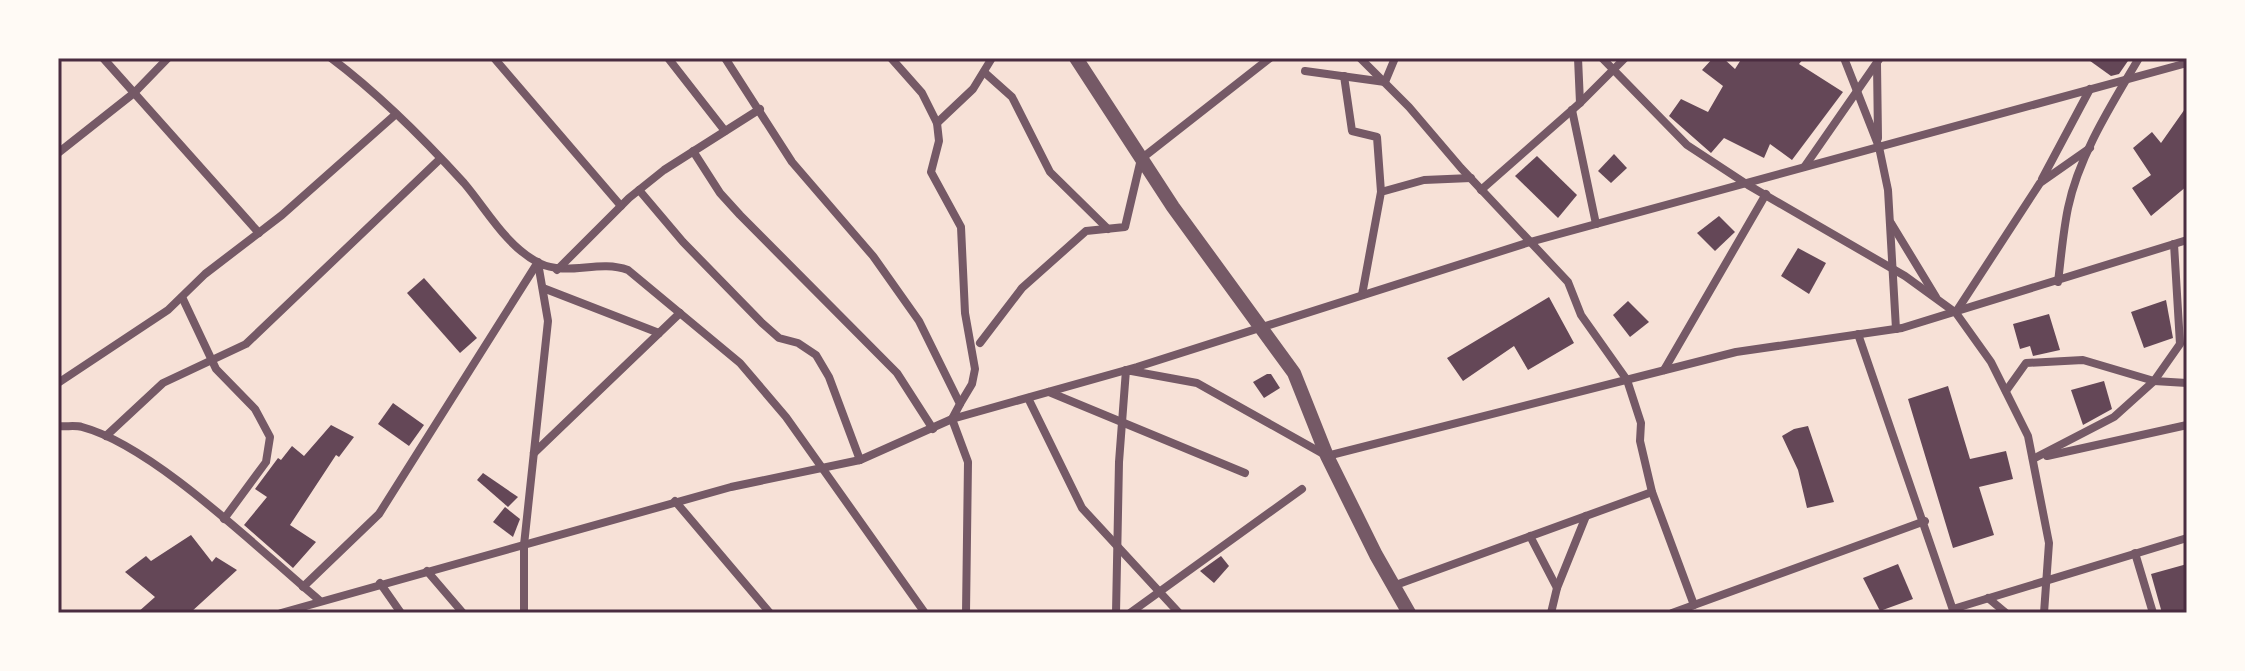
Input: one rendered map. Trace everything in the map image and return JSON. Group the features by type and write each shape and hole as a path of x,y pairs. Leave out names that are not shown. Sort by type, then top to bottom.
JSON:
{"street":[{"path":"103,58 259,233"},
{"path":"58,153 134,93 168,58"},
{"path":"331,58 367,85 440,159 517,249 557,270 618,267 628,270 740,363 786,417 925,613"},
{"path":"494,58 621,206"},
{"path":"668,58 725,131"},
{"path":"725,58 792,162 873,256 919,321 960,404"},
{"path":"891,58 922,93 937,123 939,141 931,172 961,227 965,313 975,369 972,384 952,419 968,462 966,613"},
{"path":"937,123 984,72 992,58"},
{"path":"1076,58 1141,159 1294,373 1327,456 1409,613"},
{"path":"980,343 1022,288 1086,231 1125,227 1141,159 1270,58"},
{"path":"1360,58 1568,282 1581,315 1627,380 1641,423 1640,441 1652,492 1694,605"},
{"path":"1385,82 1395,58"},
{"path":"1578,58 1580,103"},
{"path":"1602,58 1687,145 1745,183 1893,268 1956,313 1991,362 2028,436 2049,543 2044,613"},
{"path":"1481,190 1580,103 1625,58"},
{"path":"1844,58 1879,147 1888,190 1896,329"},
{"path":"2058,282 2068,208 2091,147 2139,58"},
{"path":"1805,167 1878,61"},
{"path":"1878,61 1879,147"},
{"path":"281,613 676,501 860,460 952,419 1126,370 1530,242 2187,63"},
{"path":"1305,71 1385,82"},
{"path":"984,72 1012,97 1050,172 1108,229"},
{"path":"1344,76 1352,131 1377,137 1381,192 1362,295"},
{"path":"1956,313 2040,183 2090,89"},
{"path":"557,270 639,190 760,109"},
{"path":"1572,110 1596,224"},
{"path":"58,383 168,310 396,114"},
{"path":"2040,183 2091,147"},
{"path":"693,151 720,193 740,215 897,373 933,429"},
{"path":"106,436 163,383 246,344 440,159"},
{"path":"1381,192 1424,180 1471,178"},
{"path":"639,190 683,242 762,323 779,338 798,343 816,355 839,400 860,460"},
{"path":"1664,370 1766,194"},
{"path":"1890,222 1939,301"},
{"path":"1126,370 1197,383 1327,456 1736,352 1896,329 2058,282 2187,240"},
{"path":"2033,459 2114,417 2154,381 2180,344 2174,244"},
{"path":"524,613 524,545 548,321 538,262"},
{"path":"303,587 379,514 538,262"},
{"path":"543,288 659,333"},
{"path":"182,297 210,359 255,409 270,437 266,462 224,519"},
{"path":"534,453 680,313"},
{"path":"1858,334 1954,611 2046,579 2187,538"},
{"path":"2006,391 2026,363 2083,360 2154,381 2187,383"},
{"path":"1116,613 1126,370"},
{"path":"1048,392 1245,473"},
{"path":"1028,398 1082,508 1179,613"},
{"path":"2033,459 2187,425"},
{"path":"58,426 80,426 106,436 173,479 319,600"},
{"path":"1130,613 1302,489"},
{"path":"1393,586 1652,492"},
{"path":"676,501 770,613"},
{"path":"1551,613 1557,588 1586,516"},
{"path":"1672,613 1925,521"},
{"path":"1530,536 1557,588"},
{"path":"2135,553 2153,613"},
{"path":"427,571 463,613"},
{"path":"380,583 401,613"},
{"path":"1988,598 2006,613"}],"building":[{"path":"1713,58 1723,58 1735,69 1742,58 1804,58 1799,64 1843,92 1792,160 1770,144 1764,158 1724,138 1711,153 1669,116 1681,99 1708,112 1723,86 1702,70"},
{"path":"2086,58 2130,58 2119,74 2111,76"},
{"path":"2187,106 2187,186 2151,216 2132,188 2151,175 2133,148 2152,132 2161,143"},
{"path":"1614,154 1627,168 1611,183 1598,171"},
{"path":"1537,156 1577,195 1558,218 1515,176"},
{"path":"1719,216 1735,232 1715,251 1697,233"},
{"path":"1798,248 1826,263 1809,294 1781,276"},
{"path":"424,278 477,338 460,353 407,293"},
{"path":"1549,297 1574,343 1528,370 1514,346 1463,381 1447,358"},
{"path":"2166,300 2173,338 2144,348 2131,312"},
{"path":"1628,301 1649,322 1630,337 1613,315"},
{"path":"2049,314 2060,350 2033,356 2030,346 2020,349 2013,324"},
{"path":"1271,374 1280,388 1264,398 1253,382"},
{"path":"2104,381 2112,409 2083,425 2071,390"},
{"path":"1948,386 1970,459 2006,451 2013,479 1979,487 1994,535 1953,548 1908,399"},
{"path":"393,403 424,425 409,446 378,424"},
{"path":"331,425 354,437 339,457 336,455 290,525 316,542 293,568 244,525 267,497 255,489 278,458 281,460 292,446 304,456"},
{"path":"1808,426 1834,502 1807,508 1798,470 1782,436"},
{"path":"483,473 518,497 508,507 477,480"},
{"path":"505,507 520,519 513,537 493,522"},
{"path":"191,535 212,562 216,557 237,570 190,613 137,613 155,597 125,572 146,556 151,561"},
{"path":"1221,556 1229,566 1214,583 1200,571"},
{"path":"1898,564 1913,599 1880,611 1863,578"},
{"path":"2187,564 2187,613 2162,613 2151,574"}]}
